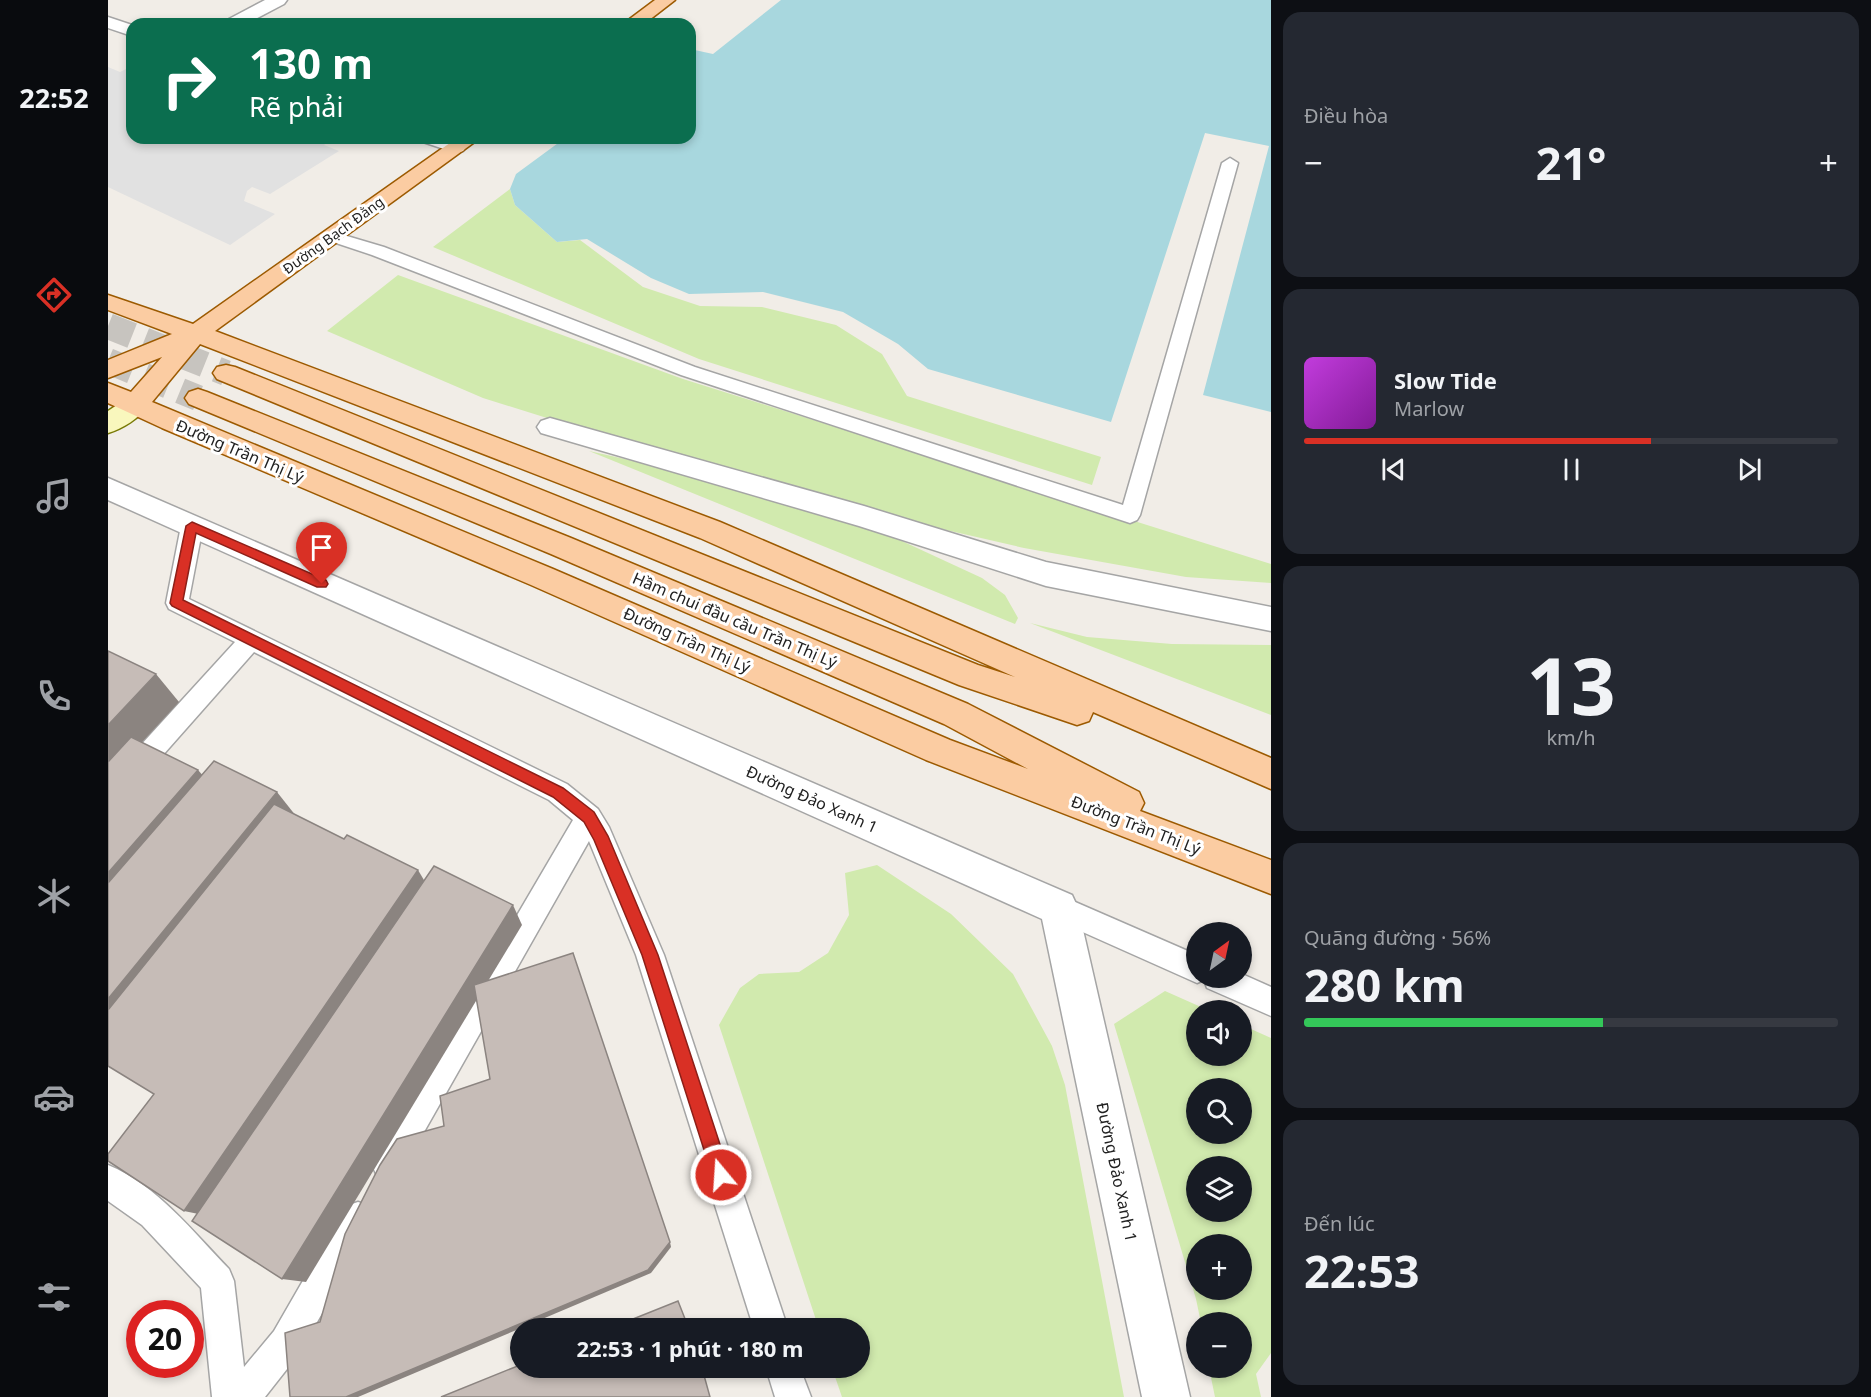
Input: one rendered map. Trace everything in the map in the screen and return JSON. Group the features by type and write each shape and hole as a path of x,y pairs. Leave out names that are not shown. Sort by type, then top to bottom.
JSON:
{"main road":[{"path":"640,18 666,0"},
{"name":"Đường Bạch Đằng","path":"196,333 462,144"},
{"path":"108,302 196,333 710,530 1265,772"},
{"path":"108,370 196,333"},
{"path":"108,424 121,398 196,333"},
{"path":"226,373 970,676 1265,772"},
{"name":"Đường Trần Thị Lý","path":"121,398 182,427 542,577 938,750 1265,874"},
{"name":"Hầm chui đầu cầu Trần Thị Lý","path":"198,398 561,546 956,714 1265,874"}],"street":[{"path":"244,18 278,0"},
{"path":"108,22 126,29"},
{"path":"550,427 864,517 1046,574 1271,620"},
{"name":"Đường Đảo Xanh 1","path":"108,488 1059,908 1166,1397"}],"lane":[{"path":"330,236 378,251 688,370 1130,515 1230,163"},
{"path":"192,526 177,603 558,792 589,817 600,836 650,955 767,1318"},
{"path":"108,799 252,639"},
{"path":"242,1397 286,1343 589,817"},
{"path":"1059,908 1186,964"},
{"path":"1240,988 1271,1002"},
{"path":"108,1181 153,1214 218,1281 230,1397"},
{"path":"786,1378 793,1397"}],"green space":[{"path":"510,189 515,205 557,242 580,240 643,287 700,306 762,307 836,325 882,354 907,396 1101,457 1092,485 699,359 433,247"},
{"path":"398,275 683,379 1271,564 1271,583 1186,577 1024,548 885,516 671,457 483,398 327,331"},
{"path":"589,451 706,477 863,523 982,578 1005,595 1018,618 1015,624"},
{"path":"1030,623 1087,637 1172,644 1271,645 1271,715"},
{"path":"877,865 951,914 1013,974 1052,1046 1065,1085 1124,1397 842,1397 835,1378 870,1378 870,1318 815,1318 719,1025 740,988 759,974 799,972 828,953 849,915 845,873"},
{"path":"1165,991 1186,1000 1186,1066 1252,1066 1252,1029 1271,1038 1271,1353 1256,1374 1261,1397 1215,1397 1211,1378 1252,1378 1252,1312 1199,1312 1196,1300 1252,1300 1252,1234 1186,1234 1186,1265 1114,1024"}],"shaded area":[{"path":"108,67 120,72 126,69 126,144 325,144 339,151 270,194 252,187 247,191 244,201 275,214 230,245 108,187"}],"water":[{"path":"781,0 1271,0 1271,412 1203,395 1269,146 1205,133 1111,422 928,369 898,344 843,312 763,292 689,294 651,278 587,239 557,242 515,205 510,189 516,174 557,144 696,144 696,50 713,54"}],"building":[{"path":"108,651 156,674 108,725"},
{"path":"131,737 198,770 108,873 108,762"},
{"path":"214,761 277,792 108,999 108,883"},
{"path":"274,804 344,839 347,835 418,870 184,1211 108,1161 108,1154 154,1094 108,1066 108,1010"},
{"path":"434,866 513,905 282,1279 192,1221"},
{"path":"573,953 670,1242 648,1270 534,1318 510,1318 510,1328 346,1397 290,1397 285,1333 320,1322 345,1234 380,1165 397,1139 444,1126 440,1096 490,1079 474,985"},
{"path":"678,1301 685,1318 636,1318"},
{"path":"510,1369 510,1378 705,1378 710,1397 441,1397"}],"tunnel":[{"path":"108,326 226,373"},
{"path":"108,361 198,398"}],"route":[{"path":"322,584 192,526 177,603 558,792 589,817 600,836 650,955 721,1175"}]}
